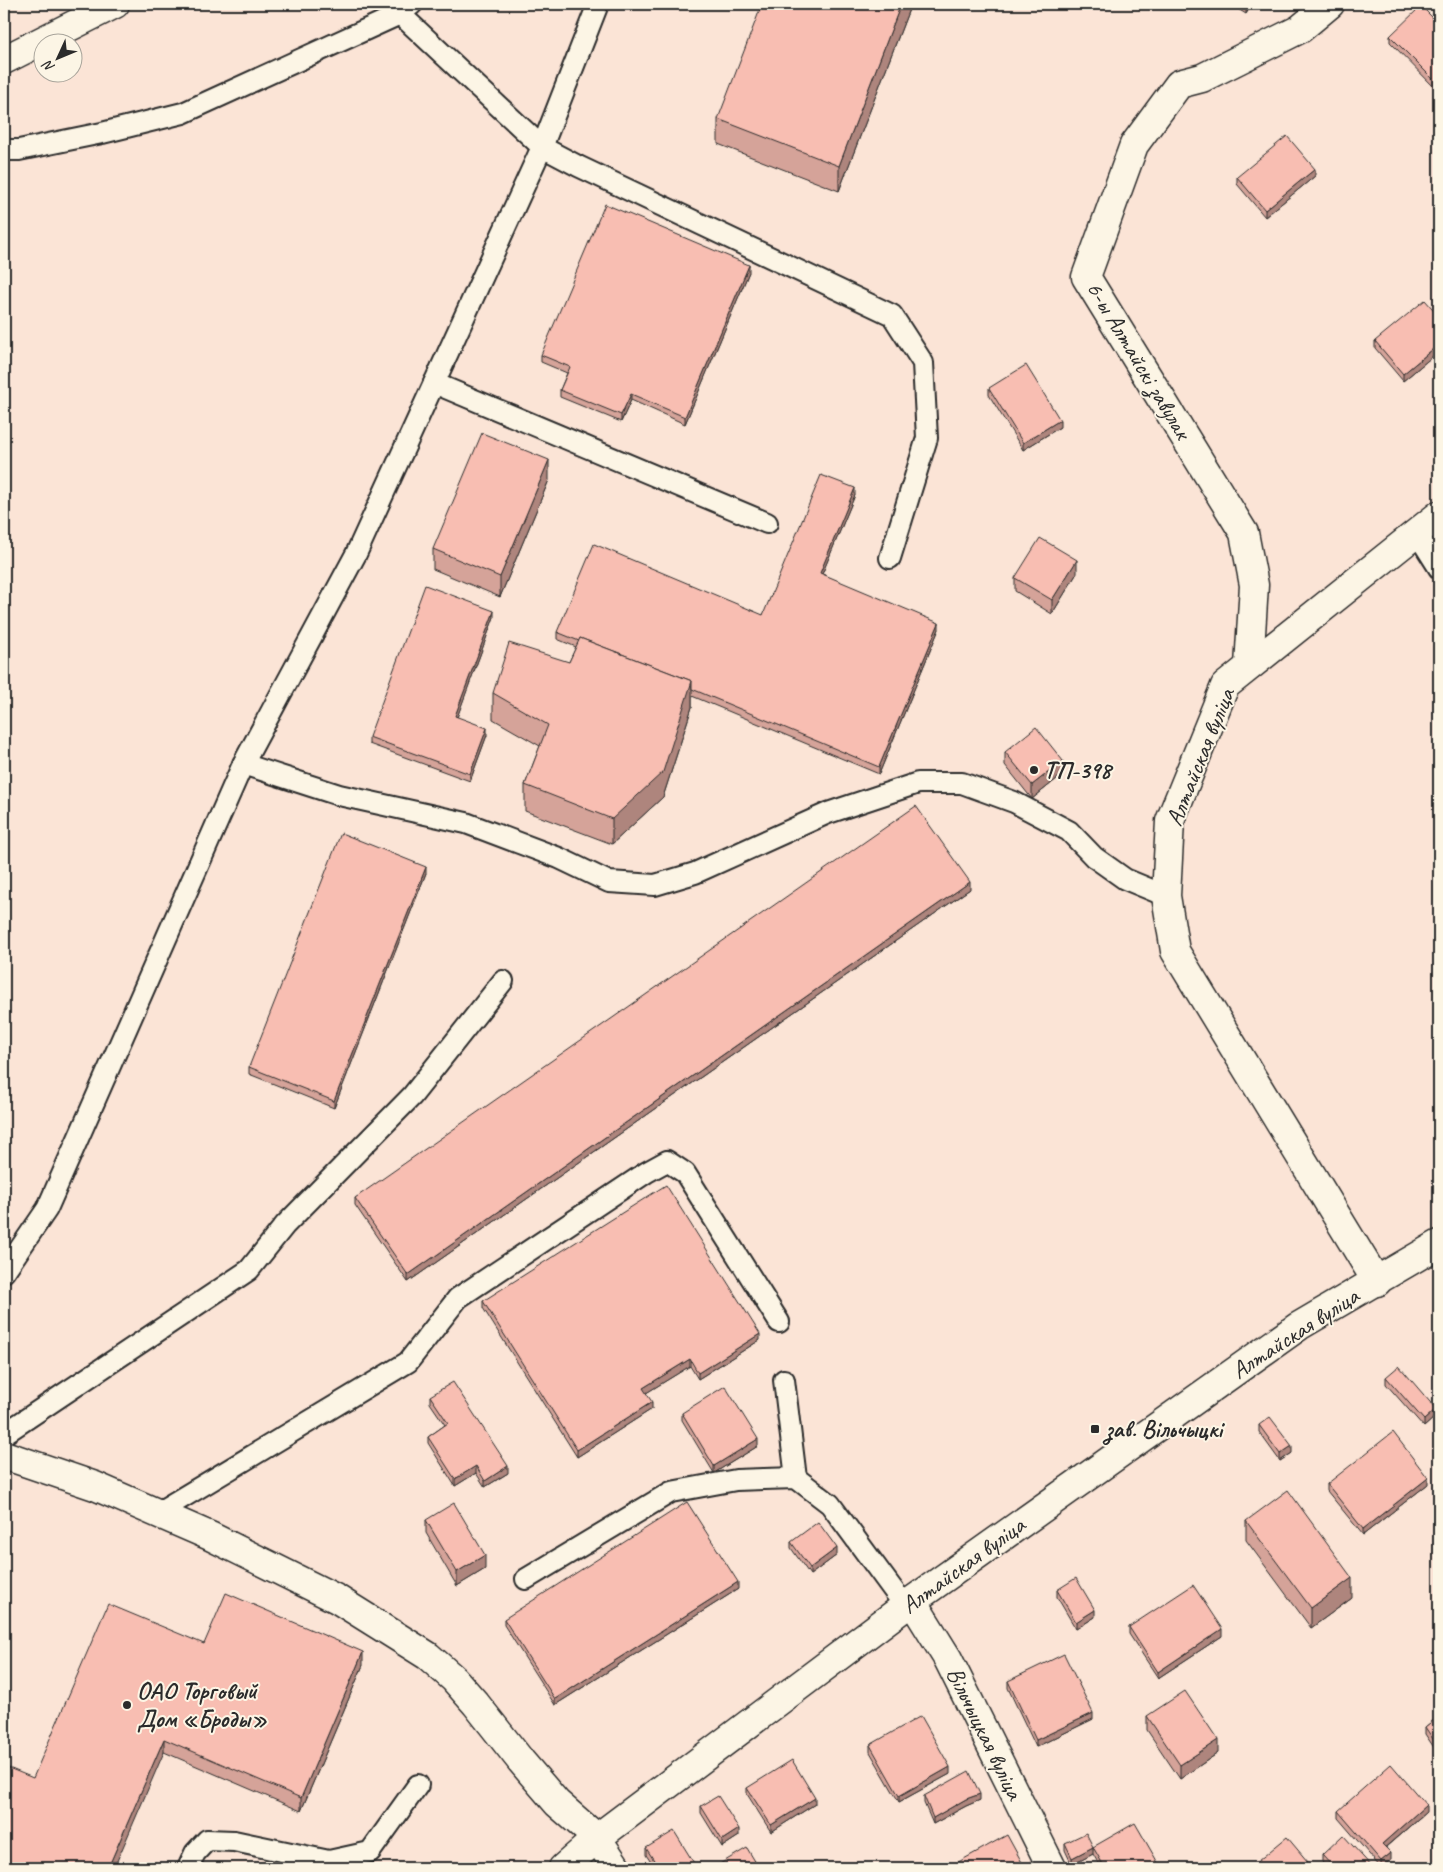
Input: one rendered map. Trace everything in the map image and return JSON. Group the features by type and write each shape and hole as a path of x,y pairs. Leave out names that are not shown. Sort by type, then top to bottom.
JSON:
{"street":[{"path":"4,60 114,4"},
{"name":"6-ы Алтайскі завулак","path":"1249,666 1254,585 1244,533 1086,277 1134,145 1179,84 1202,78 1300,29 1330,4"},
{"name":"Алтайская вуліца","path":"1377,1282 1175,951 1166,896 1170,822 1225,686 1439,515"},
{"name":"Алтайская вуліца","path":"563,1868 597,1838 908,1604 1299,1326 1439,1244"},
{"path":"4,1456 95,1486 210,1536 337,1599 428,1656 454,1679 557,1802 597,1838 617,1868"},
{"name":"Вільчыцкая вуліца","path":"908,1604 948,1659 1052,1868"}],"lane":[{"path":"4,1272 47,1209 243,764 356,554 542,147 598,4"},
{"path":"4,150 19,150 75,139 183,113 402,7 542,147 578,166 892,315 923,363 928,438 890,558"},
{"path":"434,383 767,523"},
{"path":"1417,533 1439,568"},
{"path":"243,764 339,795 466,823 558,858 609,882 655,885 695,873 828,813 918,783 962,783 1014,802 1069,831 1094,857 1125,878 1166,896"},
{"path":"4,1434 248,1270 285,1225 412,1096 503,981"},
{"path":"157,1513 408,1362 458,1298 647,1172 667,1161 686,1173 779,1322"},
{"path":"784,1380 796,1478"},
{"path":"526,1579 670,1492 736,1480 796,1478 830,1504 908,1604"},
{"path":"188,1868 195,1853 207,1840 234,1841 329,1861 370,1852 418,1785"}],"building":[{"path":"762,4 901,4 839,166 718,119"},
{"path":"1421,6 1439,24 1439,78 1436,82 1390,36"},
{"path":"1287,136 1315,169 1265,210 1237,177"},
{"path":"605,204 749,265 685,417 631,394 621,415 560,390 570,367 541,355"},
{"path":"1425,300 1439,316 1439,344 1403,374 1375,341"},
{"path":"1026,365 1060,420 1023,443 989,388"},
{"path":"482,433 549,460 500,577 433,549"},
{"path":"821,475 855,488 820,573 939,623 879,767 692,689 692,681 580,638 579,641 557,632 594,544 763,615"},
{"path":"1040,538 1077,560 1052,600 1015,578"},
{"path":"425,585 494,611 455,716 487,728 470,774 369,737"},
{"path":"580,638 692,681 663,772 612,819 525,785 548,725 493,693 509,643 569,662"},
{"path":"1036,727 1063,761 1032,785 1005,752"},
{"path":"916,806 970,882 408,1275 355,1198"},
{"path":"341,833 426,867 334,1101 249,1067"},
{"path":"666,1185 760,1334 698,1373 690,1359 643,1388 652,1402 577,1450 483,1301"},
{"path":"1399,1366 1436,1409 1424,1420 1386,1377"},
{"path":"453,1382 508,1466 485,1481 476,1466 455,1479 428,1437 448,1423 430,1396"},
{"path":"725,1386 758,1439 714,1466 682,1413"},
{"path":"1270,1417 1292,1446 1280,1454 1259,1425"},
{"path":"1393,1432 1428,1478 1363,1529 1327,1484"},
{"path":"1288,1490 1352,1578 1311,1608 1246,1521"},
{"path":"687,1502 738,1582 555,1699 504,1619"},
{"path":"454,1503 485,1555 457,1572 426,1520"},
{"path":"818,1522 837,1548 810,1568 791,1542"},
{"path":"1076,1578 1095,1610 1076,1622 1057,1590"},
{"path":"1193,1585 1222,1629 1158,1672 1129,1627"},
{"path":"226,1593 363,1652 301,1798 164,1739 108,1868 4,1868 4,1766 33,1778 108,1604 204,1644"},
{"path":"1064,1654 1093,1713 1036,1740 1008,1681"},
{"path":"1185,1691 1218,1740 1180,1765 1147,1716"},
{"path":"921,1716 950,1767 899,1796 870,1745"},
{"path":"1439,1716 1439,1748 1425,1727"},
{"path":"792,1760 815,1798 771,1825 747,1788"},
{"path":"1391,1764 1426,1805 1382,1844 1391,1853 1381,1861 1338,1811"},
{"path":"969,1771 980,1794 966,1799 933,1818 924,1796"},
{"path":"718,1796 739,1829 722,1840 701,1806"},
{"path":"1135,1823 1161,1868 1105,1868 1093,1847"},
{"path":"674,1831 697,1868 659,1868 646,1848"},
{"path":"1086,1833 1093,1847 1072,1858 1065,1843"},
{"path":"1007,1835 1025,1868 955,1868 953,1865"},
{"path":"1343,1835 1373,1868 1334,1868 1322,1855"},
{"path":"1287,1837 1313,1868 1253,1868 1252,1866"},
{"path":"747,1848 759,1868 713,1868"}],"place":[{"name":"ТП-398","path":"1034,770"},
{"name":"зав. Вільчыцкі","path":"1095,1429"},
{"name":"ОАО Торговый Дом «Броды»","path":"127,1705"}]}
